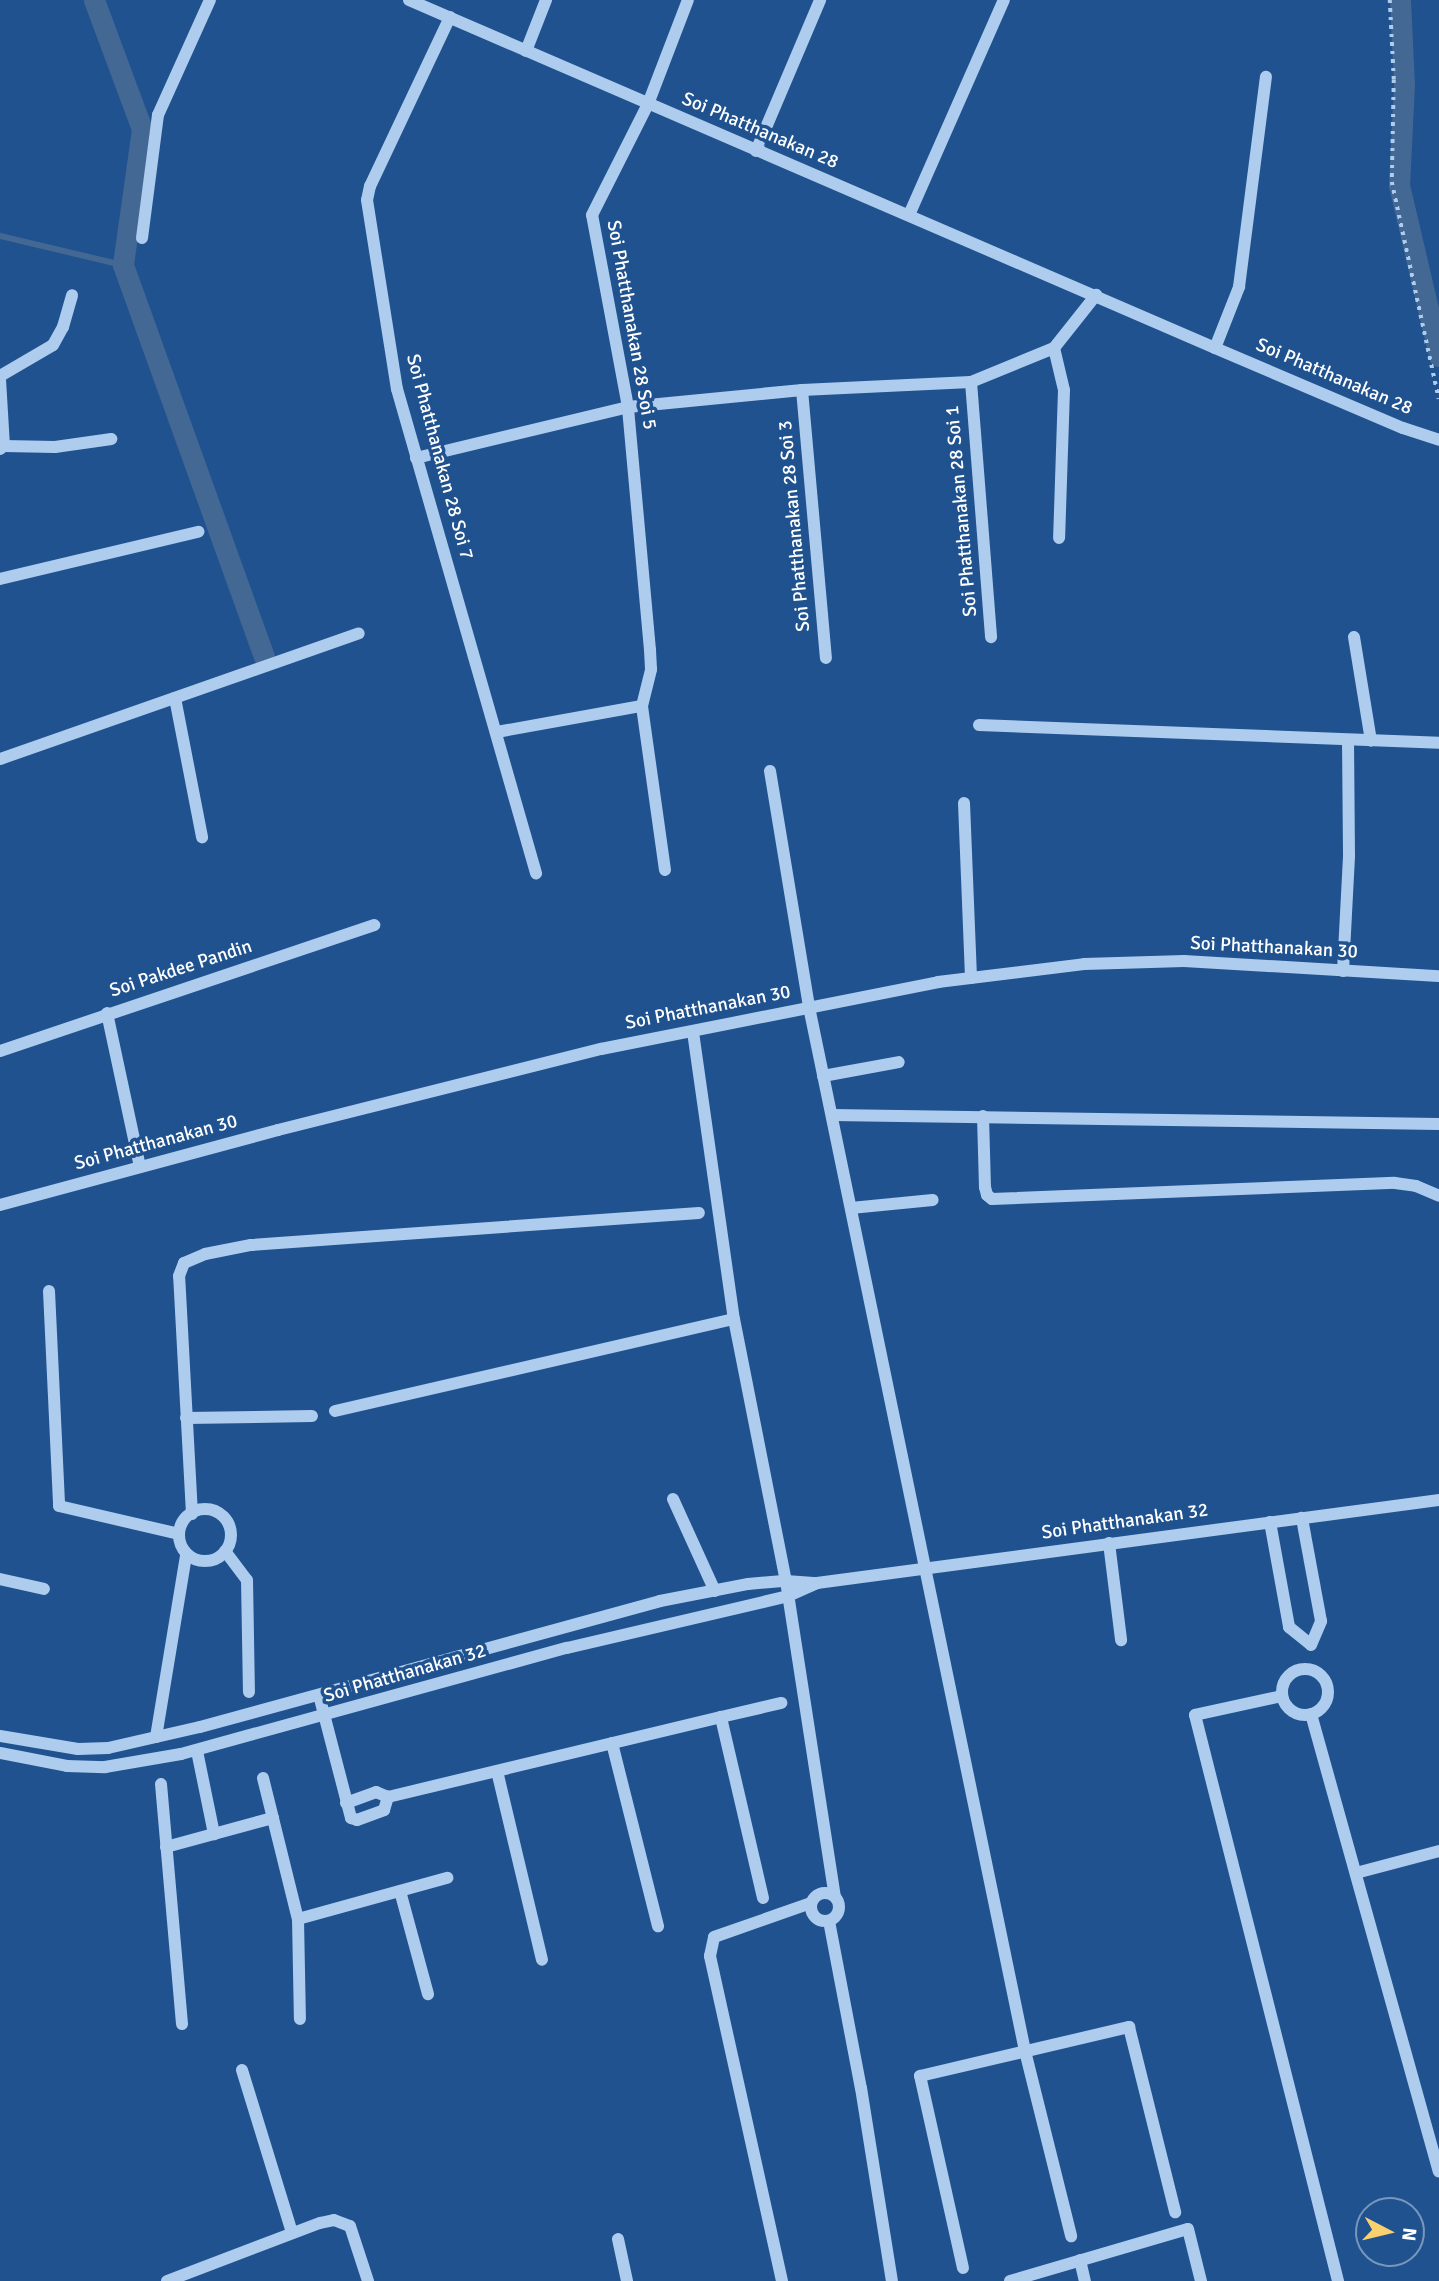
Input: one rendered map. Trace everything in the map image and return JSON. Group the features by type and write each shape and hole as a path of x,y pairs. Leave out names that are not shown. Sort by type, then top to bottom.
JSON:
{"street":[{"path":"142,238 158,115 210,0"},
{"name":"Soi Phatthanakan 28","path":"410,0 1215,348 1403,428 1439,440"},
{"path":"526,51 546,0"},
{"name":"Soi Phatthanakan 28 Soi 5","path":"642,706 651,669 628,407 592,215 648,104 688,0"},
{"path":"756,151 820,0"},
{"path":"909,215 1003,0"},
{"name":"Soi Phatthanakan 28 Soi 7","path":"450,17 367,193 397,388 536,873"},
{"path":"1215,348 1239,287 1266,77"},
{"path":"72,295 63,327 52,345 0,377 2,448 55,447 111,439"},
{"path":"416,458 628,407 802,390 971,382 1054,348 1096,295"},
{"path":"1054,348 1063,390 1059,538"},
{"name":"Soi Phatthanakan 28 Soi 1","path":"971,382 992,637"},
{"name":"Soi Phatthanakan 28 Soi 3","path":"802,390 826,658"},
{"path":"0,579 198,532"},
{"path":"0,760 359,633"},
{"path":"1354,637 1371,741"},
{"path":"175,698 202,836"},
{"path":"497,732 642,706 665,870"},
{"path":"979,725 1439,743"},
{"path":"1343,971 1349,855 1348,740"},
{"path":"770,771 823,1076 1025,2051 1071,2235"},
{"path":"964,803 971,978"},
{"name":"Soi Pakdee Pandin","path":"0,1051 374,925"},
{"name":"Soi Phatthanakan 30","path":"0,1205 601,1049 971,978 1084,964 1171,962 1439,976"},
{"path":"107,1013 141,1167"},
{"path":"693,1032 734,1319 786,1581 839,1910 829,1921"},
{"path":"823,1076 900,1062"},
{"path":"832,1115 1439,1124"},
{"path":"983,1116 985,1187 987,1195 992,1199 1395,1183 1416,1186 1439,1196"},
{"path":"851,1208 933,1200"},
{"path":"192,1514 179,1276 184,1263 205,1254 251,1245 699,1213"},
{"path":"49,1291 59,1506 179,1534"},
{"path":"335,1411 734,1319"},
{"path":"186,1418 312,1416"},
{"path":"673,1499 715,1591"},
{"name":"Soi Phatthanakan 32","path":"0,1736 78,1749 108,1748 319,1695 660,1601 786,1581 817,1583 1439,1500"},
{"path":"211,1509 225,1516 231,1530 225,1550 218,1557 205,1560 186,1555 181,1549 179,1534 186,1518 211,1509"},
{"path":"1302,1518 1321,1620 1311,1645 1310,1668"},
{"path":"1270,1522 1289,1627 1311,1645"},
{"path":"1109,1543 1121,1640"},
{"path":"225,1550 247,1580 249,1692"},
{"path":"156,1737 186,1555"},
{"path":"0,1579 44,1589"},
{"name":"Soi Phatthanakan 32","path":"0,1753 67,1766 105,1767 197,1751 567,1648 788,1596 817,1583"},
{"path":"561,1627 567,1648"},
{"path":"1302,1668 1310,1668 1323,1676 1329,1690 1324,1705 1311,1714 1296,1714 1284,1704 1282,1696 1281,1688 1289,1675 1302,1668"},
{"path":"319,1695 351,1818 357,1820 384,1810 388,1797"},
{"path":"1282,1696 1195,1716 1338,2281"},
{"path":"346,1802 376,1792 388,1797 781,1703"},
{"path":"1311,1714 1439,2171"},
{"path":"721,1717 763,1898"},
{"path":"611,1743 658,1926"},
{"path":"197,1751 214,1834"},
{"path":"497,1771 542,1960"},
{"path":"263,1778 298,1919 300,2019"},
{"path":"161,1784 182,2024"},
{"path":"166,1847 274,1818"},
{"path":"1356,1873 1439,1851"},
{"path":"298,1919 447,1878"},
{"path":"400,1891 428,1994"},
{"path":"782,2281 710,1956 715,1937 811,1903 821,1893 835,1896"},
{"path":"811,1903 815,1917 829,1921"},
{"path":"829,1921 861,2088 892,2281"},
{"path":"963,2268 920,2076 1129,2027 1175,2212"},
{"path":"242,2070 292,2233"},
{"path":"167,2281 320,2223 344,2222 355,2235 368,2281"},
{"path":"1010,2281 1188,2229 1201,2281"},
{"path":"618,2239 627,2281"},
{"path":"1080,2260 1085,2281"}],"path":[{"path":"1390,0 1394,80 1392,182 1439,399"}],"waterway":[{"path":"94,0 142,129 123,265 264,656"},
{"path":"1400,0 1404,84 1399,185 1439,356"},
{"path":"0,236 123,265"}]}
